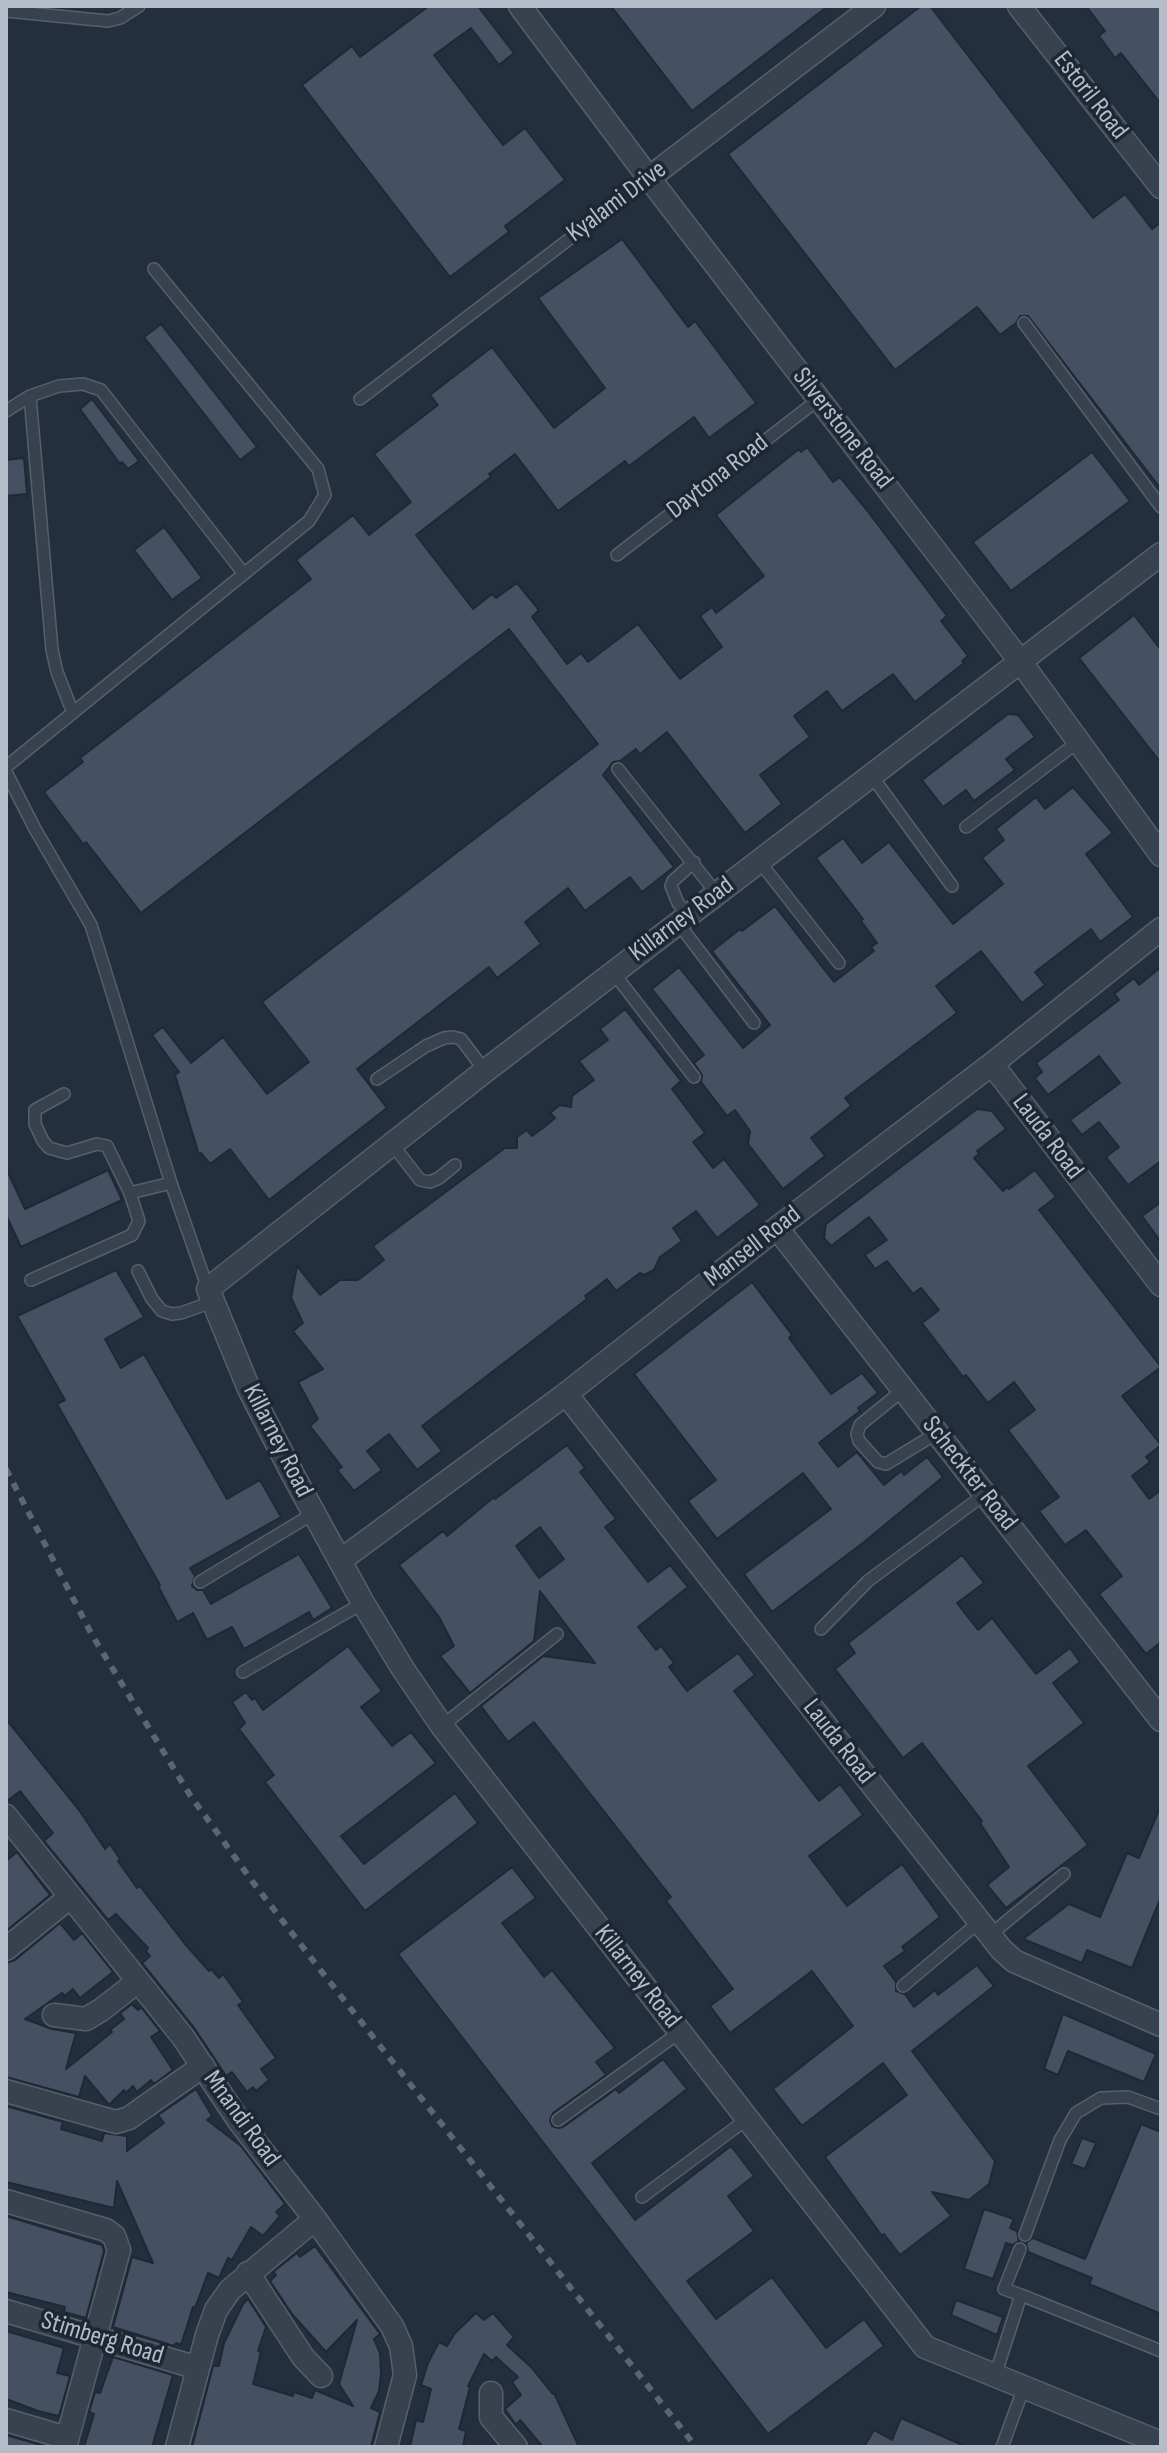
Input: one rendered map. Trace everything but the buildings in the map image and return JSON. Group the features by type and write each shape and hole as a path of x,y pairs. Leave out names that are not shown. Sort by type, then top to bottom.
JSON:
{"street":[{"name":"Silverstone Road","path":"520,6 1020,661 1161,855"},
{"name":"Kyalami Drive","path":"649,178 874,6"},
{"name":"Estoril Road","path":"1019,6 1156,171"},
{"name":"Killarney Road","path":"1161,554 485,1071 210,1296 249,1389 363,1603 403,1669 442,1726 925,2347 1161,2443"},
{"name":"Mansell Road","path":"341,1560 566,1394 1161,929"},
{"name":"Lauda Road","path":"992,1064 1161,1285"},
{"name":"Scheckter Road","path":"777,1228 1155,1707"},
{"name":"Lauda Road","path":"566,1394 985,1929 1014,1961 1161,2025"},
{"name":"Mnandi Road","path":"6,1816 183,2037 239,2121 373,2297 401,2346 405,2375 386,2447"},
{"path":"6,1949 69,1898"},
{"path":"54,2015 86,2019 137,1982"},
{"path":"6,2091 116,2122 129,2118 203,2066"},
{"path":"6,2201 106,2230 114,2236 119,2250 66,2442 6,2420"},
{"path":"177,2447 216,2310 230,2290 248,2273 315,2219"},
{"path":"248,2273 295,2346 321,2376"},
{"name":"Stimberg Road","path":"6,2311 198,2368"},
{"path":"491,2393 491,2417 516,2447"}],"lane":[{"path":"6,11 108,21 120,18 139,6"},
{"name":"Kyalami Drive","path":"360,399 649,178"},
{"path":"138,1271 152,1299 162,1311 181,1313 210,1296 171,1183 91,925 6,770 309,521 325,495 318,469 154,269"},
{"path":"1024,323 1161,507"},
{"path":"6,411 30,396 59,386 83,384 101,390 244,574"},
{"path":"30,396 52,650 73,713"},
{"name":"Daytona Road","path":"617,555 819,399"},
{"path":"966,827 1079,741"},
{"path":"618,769 717,894"},
{"path":"871,775 952,886"},
{"path":"759,861 839,963"},
{"path":"694,862 671,886 683,919 754,1023"},
{"path":"613,972 694,1077"},
{"path":"377,1079 426,1046 453,1037 461,1039 485,1071"},
{"path":"31,1280 132,1235 139,1221 130,1193 107,1146 97,1144 60,1153 53,1151 43,1141 35,1124 35,1110 64,1094"},
{"path":"392,1144 420,1180 430,1182 455,1165"},
{"path":"130,1193 171,1183"},
{"path":"903,1390 860,1425 857,1434 859,1441 878,1462 886,1464 937,1433"},
{"path":"821,1629 868,1581 985,1494"},
{"path":"200,1582 315,1513"},
{"path":"243,1672 363,1603"},
{"path":"442,1726 557,1634"},
{"path":"903,1986 1064,1874"},
{"path":"558,2120 680,2032"},
{"path":"1025,2235 1060,2140 1076,2113 1101,2098 1128,2097 1161,2109"},
{"path":"642,2197 747,2119"},
{"path":"1020,2249 1004,2289 1161,2351"},
{"path":"995,2376 1021,2295"},
{"path":"1002,2447 1024,2387"}],"railway":[{"path":"6,1469 92,1635 190,1795 318,1967 696,2447"}]}
